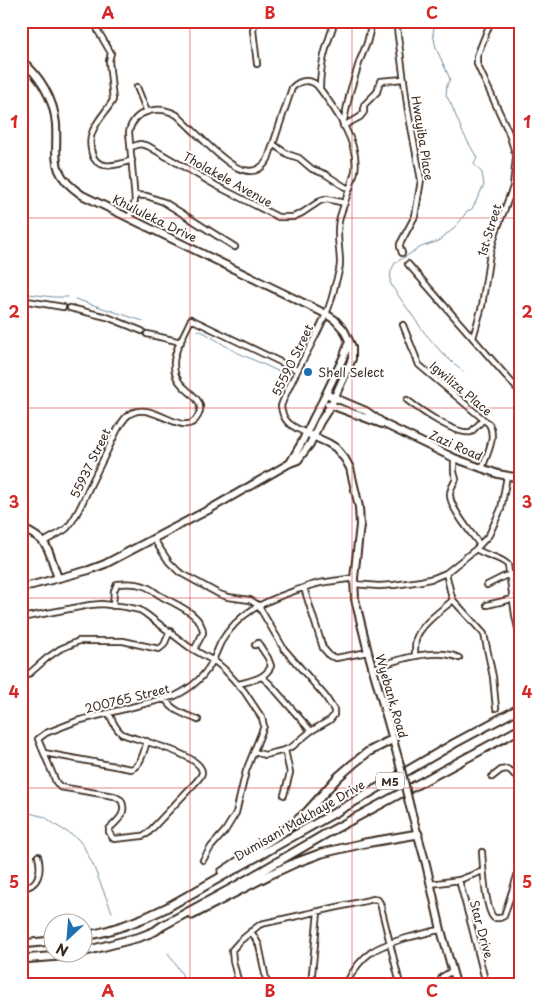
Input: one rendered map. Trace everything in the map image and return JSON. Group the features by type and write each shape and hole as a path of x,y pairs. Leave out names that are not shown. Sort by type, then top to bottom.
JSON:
{"main road":[{"name":"Dumisani Makhaye Drive","path":"92,935 137,921 181,900 359,800 448,747 520,708"},
{"name":"Dumisani Makhaye Drive","path":"92,949 140,937 155,931 320,837 520,729"},
{"path":"181,900 284,831 302,816 338,777 353,764 377,746 393,739"},
{"path":"155,931 183,920 268,875 322,853 418,834"},
{"path":"21,944 42,942"},
{"name":"Dumisani Makhaye Drive","path":"21,959 42,957"}],"street":[{"path":"93,21 97,24 98,31 111,53 109,61 113,100 91,134 91,152 96,161 101,165 109,166 132,160"},
{"path":"255,21 253,30 257,64"},
{"path":"320,88 320,72 335,21"},
{"path":"343,125 350,92 372,23 375,21"},
{"name":"Hwayiba Place","path":"396,21 408,111 422,180 415,216 400,244 402,253"},
{"path":"492,21 477,56 477,64 508,131 520,167"},
{"name":"Khululeka Drive","path":"21,60 34,72 50,98 56,124 56,163 63,178 70,186 82,195 326,314 340,324 349,341"},
{"path":"343,125 360,117 364,112 364,105 377,92 380,81 404,78"},
{"path":"129,218 134,206 135,195 129,132 130,127 138,117 147,112 161,110 172,112 178,115 226,162 245,171 253,171 264,166 268,159 292,88 298,83 313,81 320,88"},
{"path":"137,87 147,112"},
{"name":"55590 Street","path":"306,432 292,426 284,418 281,406 326,314 336,284 340,264 339,220 350,189 356,159 351,141 343,125 320,88"},
{"path":"514,150 520,99"},
{"name":"Tholakele Avenue","path":"131,147 140,144 148,146 217,186 278,217 293,217 320,201 327,199 345,203"},
{"path":"273,144 287,154 299,158 312,169 325,174 350,189"},
{"name":"1st Street","path":"474,338 482,306 490,253 513,187 516,158"},
{"path":"135,195 147,196 164,202 234,247"},
{"path":"408,264 520,392"},
{"path":"21,300 63,307"},
{"path":"70,308 107,317 144,332 181,342"},
{"name":"55937 Street","path":"44,542 62,532 72,521 83,502 117,429 126,418 137,411 144,410 178,424 195,421 200,410 200,404 198,399 181,385 177,379 174,363 175,354 191,319 297,370"},
{"name":"Igwiliza Place","path":"403,325 418,365 489,424 492,437 482,469"},
{"path":"290,464 326,394 349,341"},
{"path":"21,588 105,564 298,460 310,444 320,422 331,405 352,358 352,347 349,341"},
{"name":"Zazi Road","path":"326,394 366,411 386,425 454,458 482,469 520,478"},
{"path":"407,400 433,419 463,432 471,432 483,420"},
{"name":"Zazi Road","path":"322,402 386,425"},
{"name":"Wyebank Road","path":"306,432 336,448 346,459 350,468 359,506 360,525 354,581 355,599 368,652 400,761 456,984"},
{"path":"454,458 453,469 456,479 450,493 451,500 456,512 484,554 506,562 508,565 512,599 520,638"},
{"path":"496,708 493,677 484,634 450,594 446,573 478,547 489,535 503,501 507,476"},
{"path":"21,528 39,537 44,542 58,578"},
{"path":"153,538 169,562 179,572 218,594 250,600 258,605 284,649 325,696 334,710 334,715 330,720 285,750 265,755 254,752"},
{"name":"200765 Street","path":"44,753 38,739 41,736 77,721 176,696 189,689 207,670 230,629 258,605 271,599 321,583 354,581 379,586 394,585 434,578 446,573"},
{"path":"487,585 510,575 520,573"},
{"path":"113,606 114,591 118,584 136,584 150,588 198,619 203,633 194,650"},
{"path":"304,588 320,641 326,653 332,658 336,658 368,652"},
{"path":"487,605 512,599"},
{"path":"415,656 419,634 433,617 454,600"},
{"path":"21,618 102,604 140,610 189,647 213,661 239,684 255,706 263,721 263,729 246,771 236,813 203,860"},
{"path":"21,677 30,673 60,649 78,641 123,641 159,649 164,645 170,631"},
{"path":"239,684 262,677 271,666 258,643 255,645"},
{"path":"374,668 415,656 451,655 459,658"},
{"path":"262,677 311,731"},
{"path":"165,698 175,709 198,720"},
{"path":"44,753 60,787 114,796 121,800 124,808 123,814 109,829 114,839 147,834 202,775 202,771 197,763 175,751 122,734 114,726 109,713"},
{"path":"44,753 130,769 138,765 147,741"},
{"path":"284,794 290,773 285,750"},
{"path":"492,777 506,768 520,781"},
{"path":"482,852 490,914 494,918 497,919 506,914 520,867"},
{"path":"21,888 30,887 35,883 40,870 38,856"},
{"path":"431,884 459,880 483,870"},
{"name":"Star Drive","path":"459,880 486,984"},
{"path":"238,984 232,950 261,924 374,899 380,903 400,984"},
{"path":"311,984 318,912"},
{"path":"346,984 366,955 381,946 441,930"},
{"path":"251,931 260,944 267,984"},
{"path":"439,984 442,977 452,971"}],"waterway":[{"path":"435,21 433,34 436,48 450,79 446,95 463,133 477,158 474,164 482,173 484,185 472,209 467,211 450,232 439,241 421,247 395,263 391,271 390,282 424,332 442,353 463,372"},
{"path":"21,293 68,297"},
{"path":"75,299 143,321"},
{"path":"198,330 234,351 280,372"},
{"path":"514,414 520,427"},
{"path":"21,811 45,817 77,838 93,865 112,912"},
{"path":"21,855 23,861 22,880"},
{"path":"168,953 182,974 186,984"}],"place":[{"name":"Shell Select","path":"308,372"}]}
